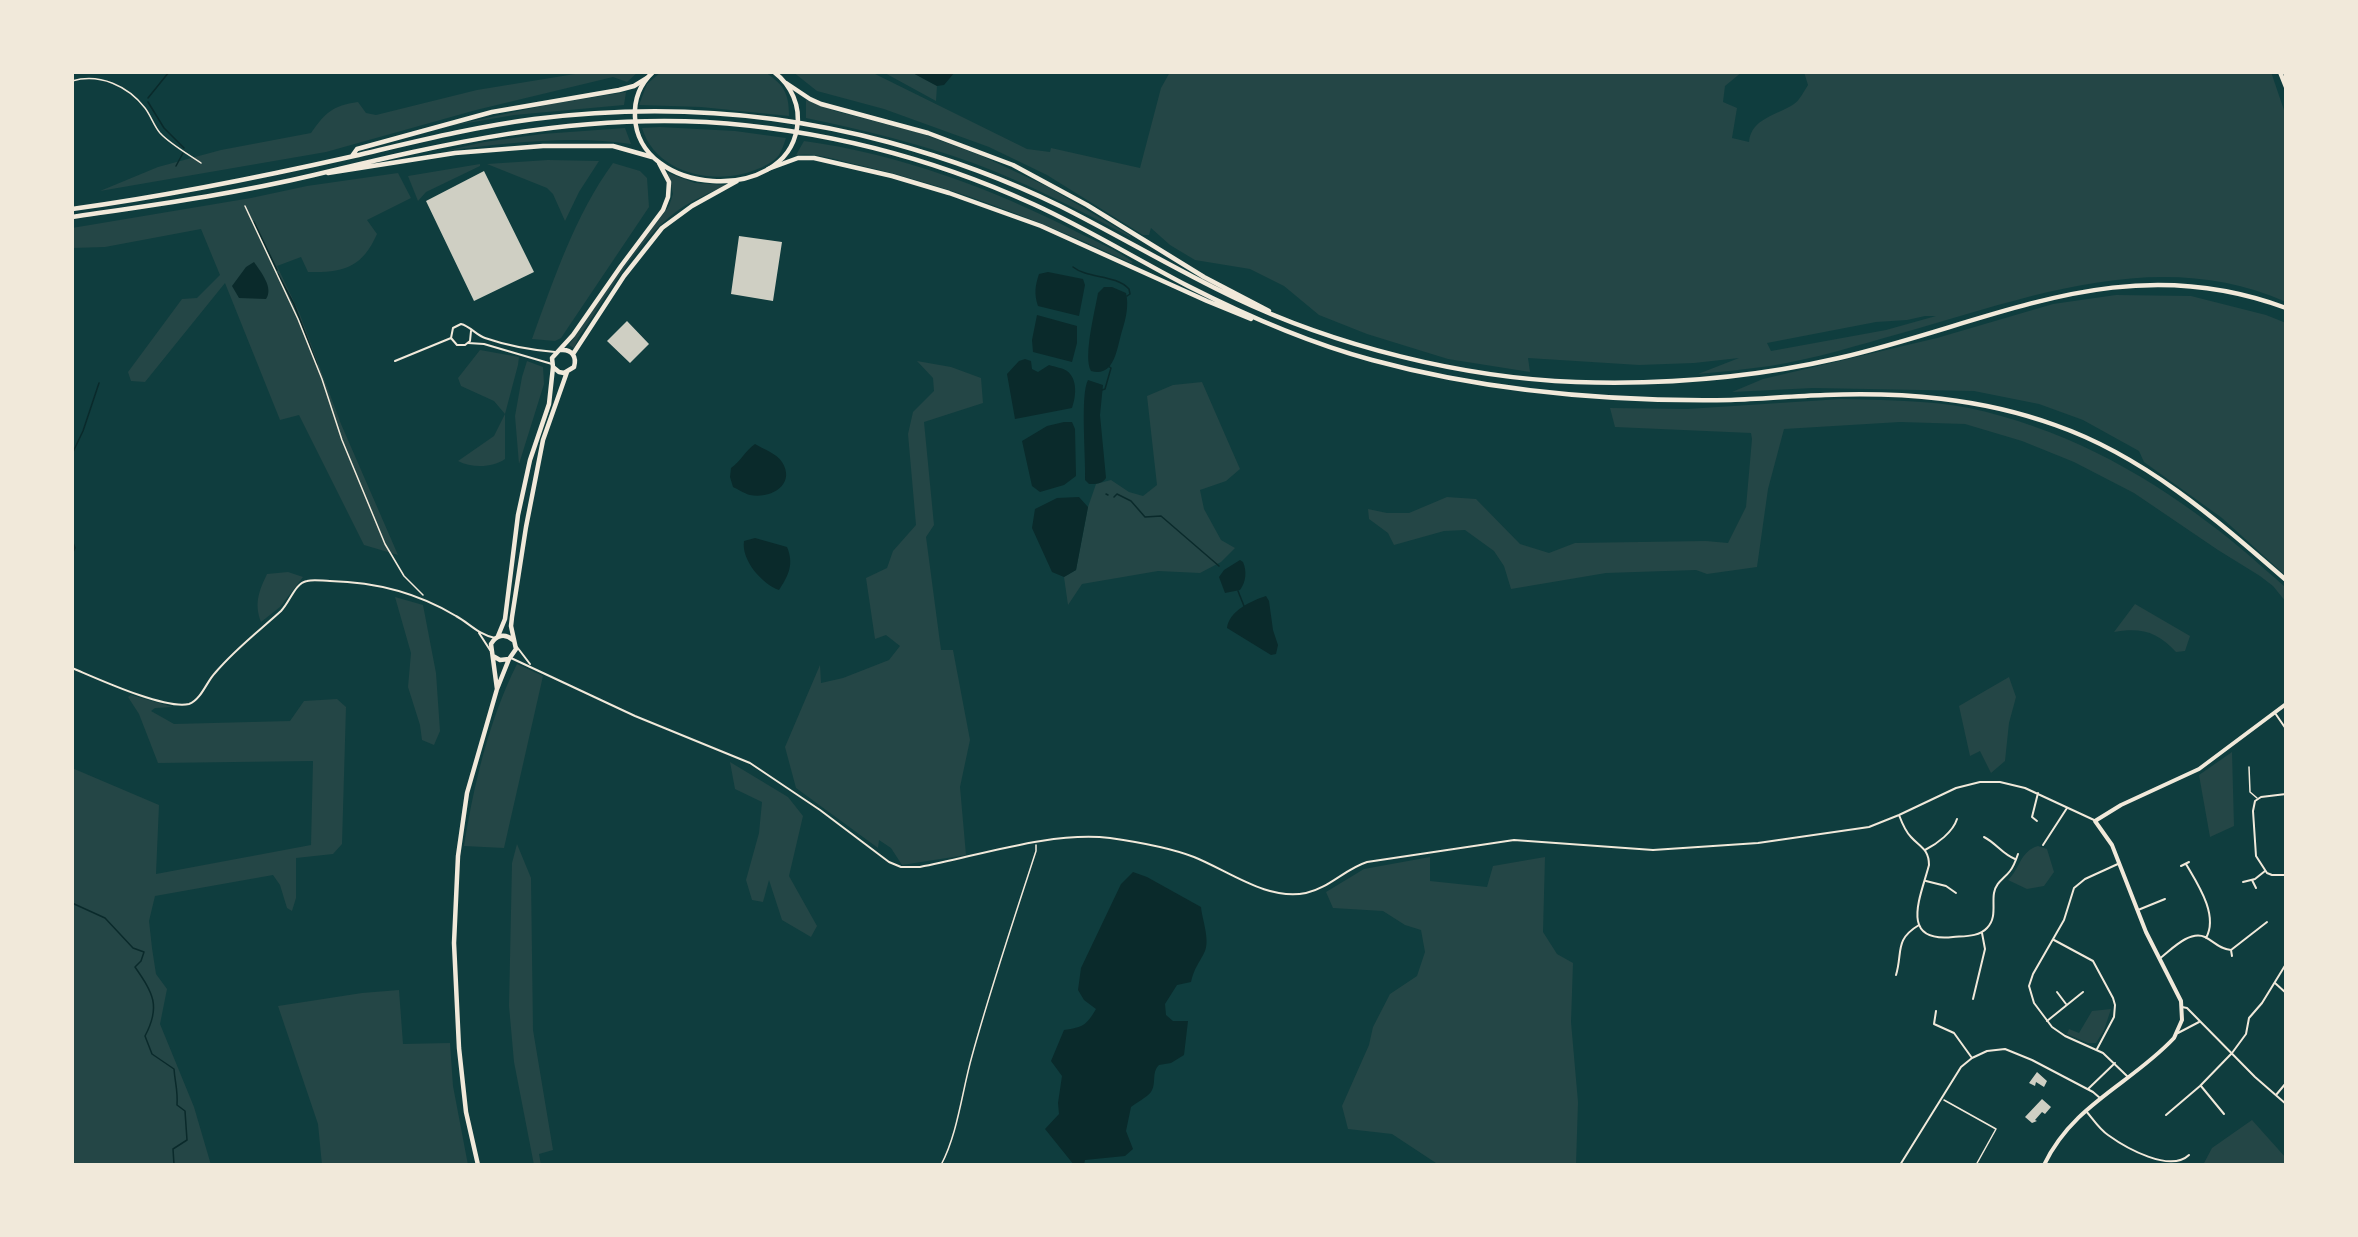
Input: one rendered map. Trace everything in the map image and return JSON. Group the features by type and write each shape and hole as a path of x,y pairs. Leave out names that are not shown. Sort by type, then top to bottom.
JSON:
{"highway":[{"path":"352,156 357,150 464,119 544,102 620,90 634,86 653,72"},
{"path":"774,72 786,83 821,104 928,133 1013,165 1065,192 1204,277 1293,323"},
{"path":"2280,72 2286,87"},
{"path":"647,78 636,99 635,124 640,141 652,157 679,173 699,180 742,179"},
{"path":"768,169 784,155 796,133 797,109 786,83"},
{"path":"72,209 235,182 482,127 536,119 615,112 698,112 813,125 912,149 1009,183 1074,213 1207,285 1293,323 1368,348 1474,372 1571,382 1642,383 1730,377 1844,357 2050,297 2094,289 2159,284 2196,286 2232,292 2286,308"},
{"path":"72,217 218,194 487,136 561,125 649,121 719,123 784,130 890,152 989,185 1055,214 1196,290 1274,326"},
{"path":"314,175 455,153 543,146 613,146 652,157"},
{"path":"478,1165 462,1088 455,982 455,911 460,834 464,806 497,689 515,646 512,617 535,473 543,440 567,372 574,365 573,354 624,276 662,228 692,206 742,179 798,158 814,158 892,176 949,193 1041,226 1238,315 1372,360 1472,382 1572,396 1644,400 1894,395 1941,397 1998,407 2059,426 2095,441 2133,462 2179,492 2231,532 2286,580"},
{"path":"497,689 491,642 505,619 518,515 530,460 549,404 552,358 573,335 663,210 668,197 669,182 659,163"},
{"path":"558,351 567,350 573,354"},
{"path":"553,365 559,372 567,372"},
{"path":"496,637 506,636 513,640"},
{"path":"491,652 500,660 510,658"}],"main road":[{"path":"2044,1165 2056,1142 2086,1111 2169,1044 2178,1033 2182,1007 2159,959 2120,863 2109,840 2095,820 2111,810 2199,769 2286,704"}],"street":[{"path":"468,343 472,338 471,332 467,326 458,325 451,332 451,338 457,345 484,344 553,365"},
{"path":"471,332 507,345 558,351"},
{"path":"395,361 451,338"},
{"path":"72,668 124,691 177,704 189,704 197,699 213,675 233,652 283,609 301,583 309,580 356,581 430,602 458,616 478,632 491,652"},
{"path":"478,632 496,637"},
{"path":"515,646 532,666"},
{"path":"510,658 532,666 635,716 697,740 756,767 898,866 920,867 1060,838 1094,837 1155,846 1194,857 1261,887 1294,894 1316,890 1352,867 1367,862 1506,841 1533,840 1653,850 1692,849 1758,843 1860,829 1973,783 2009,783 2038,793 2095,820"},
{"path":"2275,713 2286,729"},
{"path":"2037,821 2032,816 2038,793"},
{"path":"2286,794 2264,796 2258,799 2253,807 2256,856 2265,871 2272,875 2286,875"},
{"path":"2043,845 2067,808"},
{"path":"1899,815 1911,837 1926,850 1929,861 1917,910 1919,925 1927,934 1939,938 1982,933"},
{"path":"1926,850 1955,826 1957,819"},
{"path":"1955,826 1959,828"},
{"path":"1984,837 2002,853 2016,859"},
{"path":"1987,844 1989,840"},
{"path":"1973,999 1985,949 1982,933 1992,919 1997,885 2010,872 2018,854"},
{"path":"2120,863 2085,879 2074,888 2064,920 2029,986 2031,998 2047,1021 2060,1033 2097,1049 2127,1076"},
{"path":"2181,866 2187,863 2201,890 2210,917 2210,929 2206,938"},
{"path":"2242,882 2252,880 2265,871"},
{"path":"2252,880 2256,888"},
{"path":"1925,881 1951,889 1956,893"},
{"path":"1951,889 1955,885"},
{"path":"2138,910 2165,899"},
{"path":"2259,922 2262,926"},
{"path":"2159,959 2190,937 2206,938 2221,948 2231,950 2267,922"},
{"path":"1896,975 1902,939 1919,925"},
{"path":"2054,940 2093,961 2113,998 2114,1017 2097,1049"},
{"path":"2231,950 2232,956"},
{"path":"2166,1115 2200,1086 2244,1038 2249,1018 2286,964"},
{"path":"1898,970 1902,972"},
{"path":"2275,983 2286,993"},
{"path":"2057,992 2067,1005"},
{"path":"2047,1021 2083,992"},
{"path":"2182,1007 2187,1008 2286,1104"},
{"path":"1936,1011 1934,1024 1954,1033 1972,1058"},
{"path":"2178,1033 2199,1022"},
{"path":"1900,1165 1961,1067 1972,1058 1993,1048 2005,1049 2032,1060 2088,1089 2100,1098"},
{"path":"2088,1089 2115,1063"},
{"path":"2276,1095 2286,1083"},
{"path":"2200,1086 2224,1114"},
{"path":"2086,1111 2107,1135 2149,1157 2170,1162 2182,1160 2189,1155"}],"lane":[{"path":"2249,766 2250,792 2258,799"}],"path":[{"path":"72,81 107,80 121,85 145,108 160,133 201,163"},
{"path":"245,206 298,319 322,379 342,440 385,544 404,576 430,602"},
{"path":"941,1165 954,1136 959,1103 977,1038 1036,851 1036,843"},
{"path":"1940,1099 1948,1101 1996,1129 1976,1165"}],"shaded area":[{"path":"587,72 638,72 627,82 613,77 476,110 326,152 100,191 158,167 221,150 311,133 330,111 349,104 358,102 366,113 376,115 477,90"},
{"path":"661,72 765,72 784,90 788,101 789,116 701,107 639,105 647,84"},
{"path":"793,72 871,72 1027,149 1050,152 1051,148 1140,168 1161,88 1170,72 1742,72 1725,86 1723,102 1737,108 1732,138 1749,142 1751,134 1760,122 1788,108 1798,100 1808,85 1804,72 2271,72 2286,116 2286,302 2238,286 2190,278 2142,278 2093,283 2045,293 1803,360 1770,366 1698,374 1739,358 1694,363 1639,365 1528,358 1530,372 1448,359 1367,334 1319,315 1284,286 1250,269 1195,260 1170,245 1151,228 1149,235 1143,235 1047,175 989,147 884,109 817,91","holes":["1936,316 1886,330 1771,351 1767,343 1876,322"]},
{"path":"883,72 911,72 937,86 936,101"},
{"path":"911,72 955,72 944,85 937,86"},
{"path":"626,92 624,105 514,115 445,127 551,104"},
{"path":"806,100 835,111 920,133 982,156 1048,187 1131,236 1033,188 973,163 932,149 806,118"},
{"path":"625,128 631,144 562,140 445,151 484,142 542,134"},
{"path":"642,128 735,131 786,138 779,155 755,170 739,175 705,176 673,166 660,156 649,144"},
{"path":"804,141 875,155 978,187 1044,216 1133,262 1065,233 964,195 828,157 796,155"},
{"path":"548,160 599,161 579,192 565,221 553,194 547,188 487,164"},
{"path":"613,163 640,171 647,178 649,207 561,338 555,341 532,339 576,226"},
{"path":"480,164 426,192 418,201 408,176"},
{"path":"398,173 411,198 367,220 377,234 358,261 341,269 320,272 308,272 301,257 277,266 299,312 341,424 398,555 364,545 299,415 280,420 225,283 145,382 131,381 128,372 182,299 197,298 220,275 201,229 105,247 72,248 72,228 251,198 307,186"},
{"path":"668,173 695,183 726,185 677,211 648,238 611,288 578,338 574,348 569,345 669,206 673,194"},
{"path":"254,262 266,280 268,295 266,299 239,298 232,286 246,267"},
{"path":"1048,272 1083,279 1085,285 1079,316 1038,306 1036,286 1039,274"},
{"path":"1104,287 1112,287 1126,293 1127,307 1114,360 1105,370 1099,372 1091,371 1088,355 1098,293"},
{"path":"2116,295 2191,296 2266,315 2286,323 2286,576 2222,518 2144,462 2139,451 2083,420 2039,404 1974,391 1813,388 1732,392 1763,379 1937,338 2053,304"},
{"path":"1037,315 1077,326 1077,343 1072,362 1033,352 1032,340"},
{"path":"480,350 519,357 505,414 494,401 461,386 458,378"},
{"path":"1025,359 1031,361 1032,369 1038,372 1049,365 1071,374 1075,388 1072,408 1015,419 1007,374 1019,361"},
{"path":"527,361 543,367 544,384 519,464 515,416"},
{"path":"917,361 951,367 981,378 983,403 924,422 934,525 926,537 941,650 953,650 970,740 960,787 966,855 902,865 891,848 879,840 878,848 796,788 785,747 820,665 821,683 843,678 889,660 900,646 886,635 875,639 866,578 887,568 893,551 916,525 908,434 913,412 934,391 933,378"},
{"path":"1088,380 1103,385 1100,415 1106,478 1101,483 1094,484 1089,484 1085,480 1084,398"},
{"path":"1202,382 1240,469 1226,481 1200,490 1204,509 1221,540 1235,548 1221,562 1200,573 1158,571 1082,584 1068,605 1064,577 1076,570 1088,507 1096,484 1111,480 1129,492 1143,496 1157,485 1147,396 1173,385"},
{"path":"1841,399 1921,402 1969,408 2034,426 2096,452 2183,504 2239,546 2286,588 2286,602 2273,586 2260,576 2134,493 2074,462 2022,441 1965,424 1900,422 1784,429 1768,489 1757,567 1707,574 1696,570 1606,573 1511,589 1504,566 1494,551 1465,530 1444,531 1394,545 1388,533 1369,519 1368,509 1387,513 1409,513 1447,497 1476,499 1520,544 1549,553 1575,543 1706,541 1728,543 1746,507 1751,433 1615,427 1610,408 1687,409"},
{"path":"505,414 505,459 482,466 458,461 494,436"},
{"path":"1072,422 1075,429 1076,476 1064,485 1040,492 1032,486 1022,441 1047,426"},
{"path":"755,444 776,456 786,470 784,483 780,488 766,495 744,493 733,487 730,477 731,468"},
{"path":"1079,497 1088,507 1076,570 1064,577 1052,572 1032,528 1035,509 1057,498"},
{"path":"755,538 787,547 790,559 789,569 779,590 760,577 749,563 744,541"},
{"path":"1240,560 1245,569 1244,584 1240,590 1225,593 1219,577 1224,570"},
{"path":"288,572 303,577 280,607 261,622 258,597 267,574"},
{"path":"1266,596 1278,645 1276,654 1271,655 1227,628 1236,612"},
{"path":"395,597 423,605 436,673 440,731 434,745 422,740 420,725 408,687 411,653"},
{"path":"2135,604 2190,636 2185,651 2176,652 2163,640 2141,631 2114,632"},
{"path":"517,664 543,676 504,848 464,846 484,753 498,707"},
{"path":"2009,677 2016,697 2009,723 2005,761 1991,773 1980,751 1970,756 1959,706"},
{"path":"131,695 173,707 155,708 151,711 174,724 290,721 304,701 337,699 346,707 342,844 333,854 296,858 296,898 292,911 287,908 280,885 273,875 155,896 149,921 152,948 156,974 167,989 160,1024 194,1107 211,1165 72,1165 72,768 159,805 156,874 311,845 313,761 158,763 139,714 128,697"},
{"path":"2232,752 2234,826 2210,837 2199,775"},
{"path":"730,762 788,797 803,816 789,876 817,926 811,937 782,920 769,880 763,902 752,900 746,880 759,833 762,802 735,789"},
{"path":"517,844 531,878 533,1030 553,1150 539,1154 541,1165 534,1165 514,1062 509,1006 512,863"},
{"path":"2038,846 2047,849 2054,872 2044,886 2027,889 2008,880 2027,852"},
{"path":"1430,857 1430,881 1487,887 1493,866 1545,857 1543,932 1557,954 1573,963 1571,1022 1578,1102 1576,1165 1439,1165 1392,1134 1348,1129 1342,1106 1369,1045 1373,1027 1390,994 1417,976 1425,952 1421,930 1405,925 1383,911 1333,908 1326,892 1364,869"},
{"path":"1133,872 1147,877 1201,907 1206,935 1205,951 1191,982 1177,985 1165,1004 1166,1015 1173,1021 1188,1021 1184,1055 1171,1063 1159,1065 1155,1071 1151,1092 1131,1107 1126,1131 1133,1149 1125,1156 1085,1160 1084,1165 1074,1165 1045,1129 1059,1114 1058,1103 1062,1076 1051,1061 1064,1030 1083,1025 1096,1009 1084,1000 1078,990 1081,968 1121,884"},
{"path":"399,990 403,1044 450,1043 453,1086 468,1165 322,1165 318,1124 278,1006 362,993"},
{"path":"2111,1009 2104,1030 2096,1043 2088,1043 2067,1034 2069,1029 2079,1033 2092,1011"},
{"path":"2252,1120 2286,1158 2286,1165 2203,1165 2212,1148"}],"building":[{"path":"484,171 534,272 474,301 426,201"},
{"path":"739,236 782,242 773,301 731,294"},
{"path":"627,321 649,344 630,363 607,341"},
{"path":"2037,1072 2047,1081 2044,1087 2036,1082 2035,1086 2029,1083"},
{"path":"2042,1099 2051,1107 2045,1114 2042,1112 2035,1120 2037,1121 2032,1123 2025,1117"}],"waterway":[{"path":"148,98 169,72"},
{"path":"148,102 164,128 184,148"},
{"path":"176,166 183,153"},
{"path":"254,222 277,270"},
{"path":"1073,267 1079,271 1123,284 1129,289 1130,294 1127,296"},
{"path":"278,274 294,304 317,364"},
{"path":"1102,390 1105,389 1111,368 1108,366"},
{"path":"72,454 83,431 99,383"},
{"path":"1114,497 1117,494 1131,501 1145,517 1161,516 1219,566"},
{"path":"72,540 75,548 72,554"},
{"path":"1238,591 1244,606"},
{"path":"72,903 105,918 133,948 144,952 141,961 135,967 150,992 154,1008 145,1036 152,1054 174,1069 177,1105 185,1111 187,1140 173,1149 174,1165"}]}
